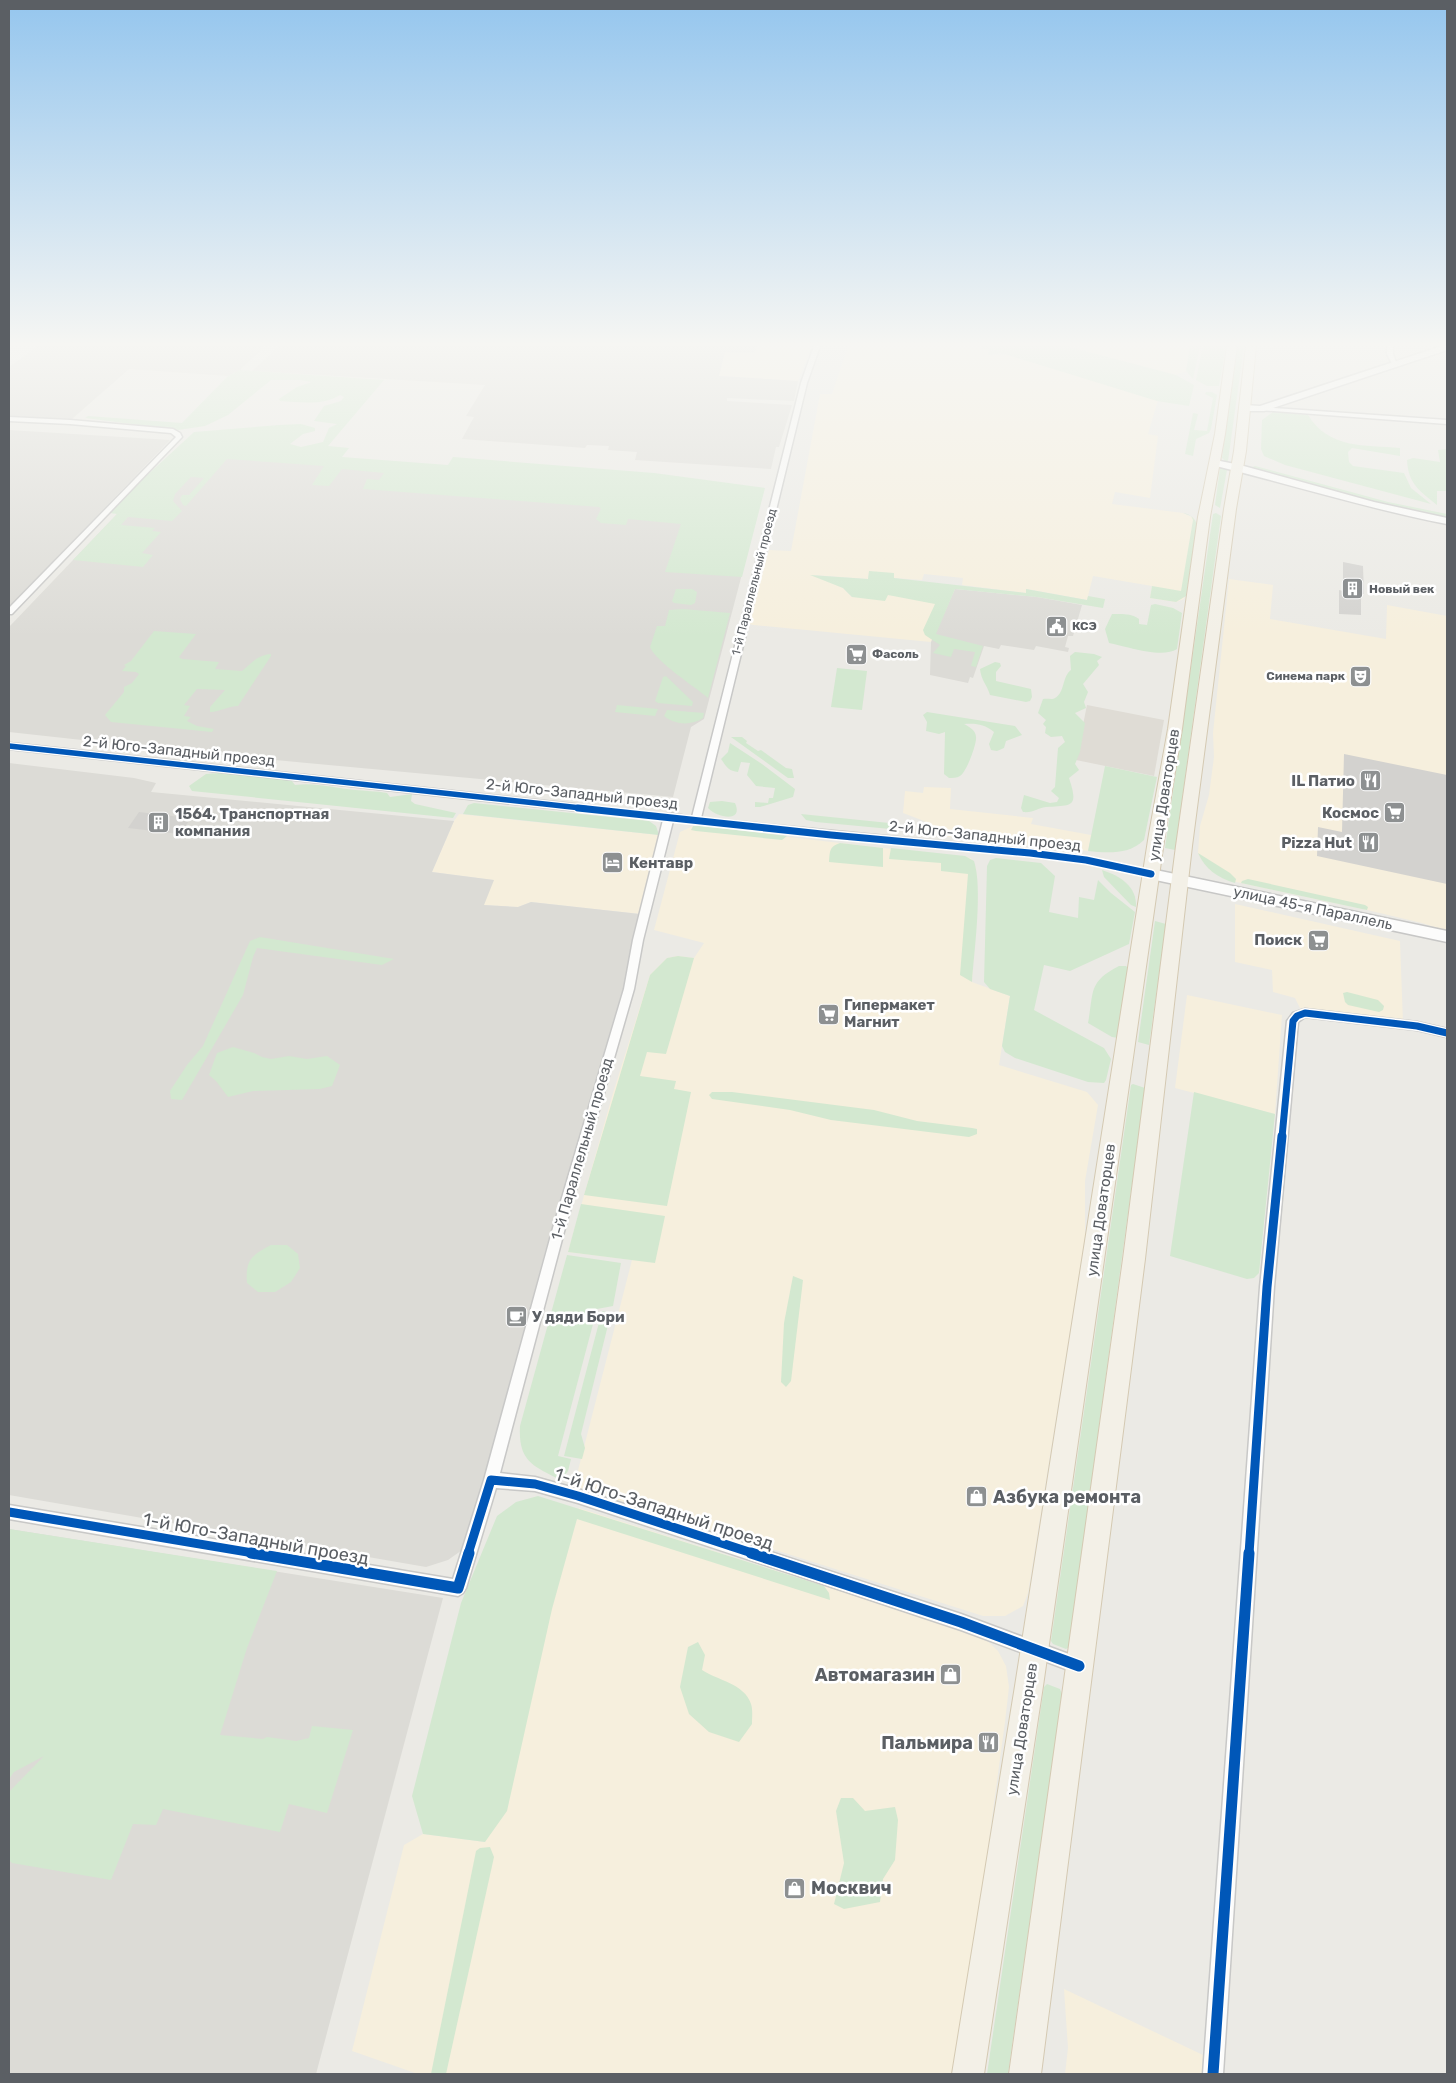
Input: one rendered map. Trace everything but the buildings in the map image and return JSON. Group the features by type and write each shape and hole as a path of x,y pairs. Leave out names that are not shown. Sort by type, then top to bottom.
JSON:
{"main road":[{"name":"улица Доваторцев","path":"968,2074 1035,1649 1151,874 1176,720 1204,517 1218,443"},
{"name":"улица Доваторцев","path":"1025,2074 1134,1258 1179,880 1241,443"},
{"path":"1240,451 1251,460 1267,466 1388,500 1447,511"},
{"path":"1215,463 1237,467 1372,505 1447,521"},
{"name":"улица 45-я Параллель","path":"1151,874 1447,937"}],"street":[{"path":"9,612 173,443"},
{"name":"1-й Параллельный проезд","path":"696,819 789,443"},
{"name":"2-й Юго-Западный проезд","path":"9,746 1069,858 1151,874"},
{"name":"1-й Параллельный проезд","path":"491,1480 559,1228 629,989 638,940 668,816"},
{"path":"1213,2074 1266,1287 1293,1021 1297,1016 1305,1013 1417,1026 1447,1033"},
{"name":"1-й Юго-Западный проезд","path":"9,1512 458,1588 491,1480 535,1484 578,1496 961,1622 1079,1666"}],"shaded area":[{"path":"9,443 167,443 9,607"},
{"path":"519,443 780,443 779,447 776,447 771,469 635,460 637,452 608,450 609,446 587,445 585,448"},
{"path":"811,443 1157,443 1150,498 1115,492 1112,504 1183,513 1194,518 1197,526 1184,599 1176,602 1150,598 1152,586 1093,576 1087,600 1027,589 1026,593 962,585 963,578 924,574 922,580 894,578 894,574 869,572 868,579 813,575 843,588 852,597 889,593 949,605 931,642 747,623 769,550 791,551"},
{"path":"182,446 764,490 704,719 691,727 673,797 210,754 9,732 9,627"},
{"path":"1229,579 1273,585 1270,619 1386,639 1387,605 1447,616 1447,931 1367,910 1227,880 1210,870 1201,859 1198,853 1200,826 1209,795 1214,757 1213,733"},
{"path":"955,589 1037,597 1082,605 1073,636 1068,636 1065,647 1069,648 1068,652 1036,646 1034,650 1001,645 999,649 984,646 973,678 970,677 968,683 930,675 931,642"},
{"path":"1087,705 1164,720 1154,776 1076,760"},
{"path":"9,763 134,778 156,783 151,792 454,821 432,872 494,880 484,905 518,907 531,902 640,914 627,975 545,1252 485,1481 465,1548 448,1560 426,1567 9,1495"},
{"path":"924,787 951,788 950,809 1033,818 1031,824 1091,835 1088,851 940,836 924,821 903,813 905,791 923,793"},
{"path":"459,814 659,835 640,914 531,902 518,907 483,905 493,880 432,872 454,821"},
{"path":"693,826 971,858 976,868 977,896 972,982 1010,996 999,1065 1087,1092 1098,1105 1085,1181 1085,1236 1028,1593 1023,1606 1005,1616 983,1616 574,1486 632,1260 568,1252 613,1093 650,975 667,958 678,956 694,958 704,943 654,930 680,832"},
{"path":"1235,904 1400,941 1403,1023 1300,1008 1295,998 1273,992 1272,970 1235,962"},
{"path":"1187,995 1282,1015 1275,1114 1175,1088"},
{"path":"579,1508 824,1586 978,1632 998,1651 1006,1666 1009,1687 976,1936 952,2074 418,2074 352,2051 404,1845 423,1834 485,1842"},
{"path":"9,1529 443,1598 316,2074 9,2074"},
{"path":"1064,1989 1203,2055 1202,2074 1065,2074 1068,2048"}],"green space":[{"path":"182,443 291,443 301,447 318,443 330,443 328,446 349,448 342,457 448,465 453,457 654,473 765,488 742,577 665,572 681,524 628,519 626,525 601,523 596,519 601,509 599,507 363,489 367,479 379,480 384,473 342,469 329,486 312,485 324,466 227,459 186,506 183,505 180,499 182,495 189,495 204,478 191,477 175,494 173,501 182,511 172,521 128,517 121,525 155,528 152,531 161,532 142,553 153,555 143,567 73,560 117,514 110,513 132,489"},
{"path":"1187,443 1195,443 1193,456 1185,454"},
{"path":"1224,443 1230,443 1228,461 1226,462 1222,458"},
{"path":"1261,443 1349,443 1400,448 1400,456 1352,448 1348,452 1349,462 1353,466 1404,473 1411,488 1431,504 1285,465 1264,456"},
{"path":"1447,449 1447,491 1437,491 1437,505 1420,491 1412,481 1407,460 1413,458 1440,462 1438,450"},
{"path":"1255,466 1388,502 1447,514 1447,519 1387,506 1253,469 1252,467"},
{"path":"1220,468 1227,470 1220,508 1215,505"},
{"path":"1216,513 1221,516 1175,850 1165,848 1213,514"},
{"path":"1191,516 1197,526 1186,596 1176,602 1150,598 1152,586 1181,591 1193,520"},
{"path":"869,571 894,573 894,578 1026,593 1026,589 1087,600 1088,596 1105,599 1103,608 1037,597 955,589 936,634 983,646 976,667 971,666 975,652 954,649 951,657 933,653 940,645 925,635 923,630 935,604 888,595 885,601 852,597 843,588 810,575 868,579"},
{"path":"676,589 692,589 697,592 695,603 691,605 674,603 672,601"},
{"path":"1155,604 1173,608 1182,613 1177,649 1162,653 1109,643 1105,629 1112,614 1133,616 1139,619 1139,624 1147,625 1151,605"},
{"path":"683,609 730,613 708,698 667,667 650,647 657,626 665,626 669,610"},
{"path":"154,631 196,634 179,657 182,659 219,662 215,669 242,671 258,658 271,654 271,656 238,706 210,712 210,707 225,690 197,689 184,705 190,706 184,716 191,717 187,721 197,726 214,729 212,732 111,722 105,715 124,692 124,687 132,683 139,674 122,671 126,666 124,665 131,661"},
{"path":"1075,652 1102,657 1097,661 1099,665 1083,684 1088,692 1084,702 1086,708 1075,713 1085,723 1080,752 1075,764 1079,770 1069,778 1073,800 1067,805 1023,812 1021,808 1024,795 1050,803 1057,802 1059,798 1051,791 1055,787 1058,748 1065,742 1062,736 1051,737 1045,733 1046,727 1043,724 1046,720 1038,713 1043,699 1054,699 1058,696 1066,676 1071,670 1070,656"},
{"path":"995,662 1000,663 1001,666 996,672 996,681 1031,689 1032,697 1030,701 1026,702 990,695 980,669"},
{"path":"837,668 867,671 862,710 831,707"},
{"path":"666,676 693,702 692,706 658,703 655,701 663,677"},
{"path":"617,705 658,709 655,716 615,712"},
{"path":"667,710 704,713 703,718 698,721 678,723 664,716"},
{"path":"927,712 1015,726 1022,735 1006,741 1004,748 997,751 991,750 989,744 994,732 980,725 964,724 975,732 975,746 962,774 949,778 944,774 945,732 939,734 926,731 927,722 923,715"},
{"path":"731,737 742,737 747,741 746,743 758,751 761,750 786,768 792,769 794,778 788,778"},
{"path":"730,743 795,789 793,797 755,807 755,802 768,803 769,798 773,798 775,788 756,786 747,775 750,763 741,762 738,772 728,768 721,759 728,752"},
{"path":"1105,766 1157,777 1144,840 1125,851 1088,851"},
{"path":"219,773 291,780 295,785 317,785 383,792 387,793 390,797 412,794 411,801 415,804 456,813 453,818 192,791 189,786 206,774"},
{"path":"710,802 735,803 736,814 728,817 723,816 708,808"},
{"path":"474,803 649,821 656,826 659,835 463,814 468,805"},
{"path":"801,814 902,825 901,830 816,822 806,820"},
{"path":"693,826 787,836 782,840 696,831 691,830"},
{"path":"840,843 883,848 883,867 829,862 831,850"},
{"path":"891,848 965,856 974,861 977,873 978,903 972,982 960,975 968,874 941,871 941,863 889,859"},
{"path":"1198,853 1230,873 1236,879 1235,883 1213,872 1204,864"},
{"path":"996,858 1041,863 1055,876 1049,912 1078,918 1079,897 1094,900 1098,880 1135,912 1129,944 1070,971 1044,965 1034,1010 1104,1048 1111,1059 1104,1083 1088,1082 1015,1058 1005,1052 1002,1046 1010,996 990,989 984,982 987,866 990,860"},
{"path":"1102,870 1115,875 1126,883 1134,893 1136,907 1131,905 1104,877"},
{"path":"1248,879 1368,907 1367,910 1241,883"},
{"path":"1155,921 1166,924 1149,1045 1138,1042"},
{"path":"260,937 394,959 382,965 257,948 243,995 182,1100 171,1099 170,1091 187,1065 203,1046 250,941"},
{"path":"678,956 694,958 666,1054 647,1052 640,1076 676,1081 674,1089 691,1092 667,1206 584,1195 650,975 667,958"},
{"path":"1119,966 1126,966 1129,969 1119,1038 1112,1037 1088,1023 1092,995 1097,983 1102,977"},
{"path":"1347,992 1378,1000 1384,1006 1383,1010 1379,1012 1348,1005 1345,1002 1343,993"},
{"path":"233,1047 271,1059 289,1056 307,1059 327,1056 340,1065 332,1086 320,1089 253,1091 228,1097 209,1075 217,1053"},
{"path":"1131,1085 1145,1088 1069,1647 1066,1649 1053,1644 1051,1641"},
{"path":"712,1092 732,1092 874,1110 917,1121 977,1129 977,1134 969,1137 831,1120 790,1110 712,1099 709,1095"},
{"path":"1194,1092 1275,1114 1259,1273 1254,1278 1247,1279 1170,1256"},
{"path":"581,1204 665,1216 655,1263 568,1252"},
{"path":"271,1245 287,1245 298,1254 300,1268 291,1282 275,1292 258,1292 247,1283 247,1269 255,1255"},
{"path":"567,1255 621,1263 613,1306 597,1309 558,1456 571,1459 568,1471 561,1480 542,1471 529,1461 522,1447 520,1426"},
{"path":"793,1276 803,1280 791,1381 786,1387 781,1382 784,1323"},
{"path":"602,1311 611,1313 581,1434 585,1448 582,1459 564,1456"},
{"path":"538,1496 824,1586 829,1593 830,1600 577,1519 552,1609 507,1811 485,1842 423,1834 412,1796 461,1603 497,1516 516,1502"},
{"path":"9,1529 277,1571 247,1648 220,1735 263,1739 267,1737 296,1741 309,1738 312,1726 353,1730 327,1813 289,1804 280,1832 163,1809 156,1825 133,1824 111,1880 12,1863 9,1860 9,1792 44,1756 14,1772 9,1779"},
{"path":"698,1642 705,1655 702,1670 737,1687 748,1697 751,1704 752,1724 739,1742 709,1732 689,1714 680,1687 688,1647"},
{"path":"1047,1684 1060,1689 1062,1694 1008,2074 987,2074 1044,1687"},
{"path":"841,1798 853,1798 865,1811 895,1807 898,1820 895,1860 883,1879 880,1902 844,1909 834,1904 844,1863 836,1811"},
{"path":"490,1847 494,1857 446,2074 431,2074 476,1851 480,1848"}],"cycle path":[{"path":"9,746 831,835 1030,853 1086,860 1151,874"},
{"path":"1213,2074 1267,1287 1293,1021 1297,1016 1305,1013 1417,1026 1447,1033"},
{"path":"9,1512 458,1588 491,1480 535,1484 578,1496 961,1622 1079,1666"}],"place":[{"name":"Новый век","path":"1353,589"},
{"name":"КСЭ","path":"1056,626"},
{"name":"Фасоль","path":"856,654"},
{"name":"Синема парк","path":"1361,676"},
{"name":"IL Патио","path":"1371,781"},
{"name":"Космос","path":"1395,813"},
{"name":"1564, Транспортная компания","path":"159,823"},
{"name":"Pizza Hut","path":"1368,843"},
{"name":"Кентавр","path":"613,863"},
{"name":"Поиск","path":"1318,940"},
{"name":"Гипермакет Магнит","path":"828,1014"},
{"name":"У дяди Бори","path":"516,1317"},
{"name":"Азбука ремонта","path":"977,1497"},
{"name":"Автомагазин","path":"951,1675"},
{"name":"Пальмира","path":"989,1743"},
{"name":"Москвич","path":"795,1888"}]}
